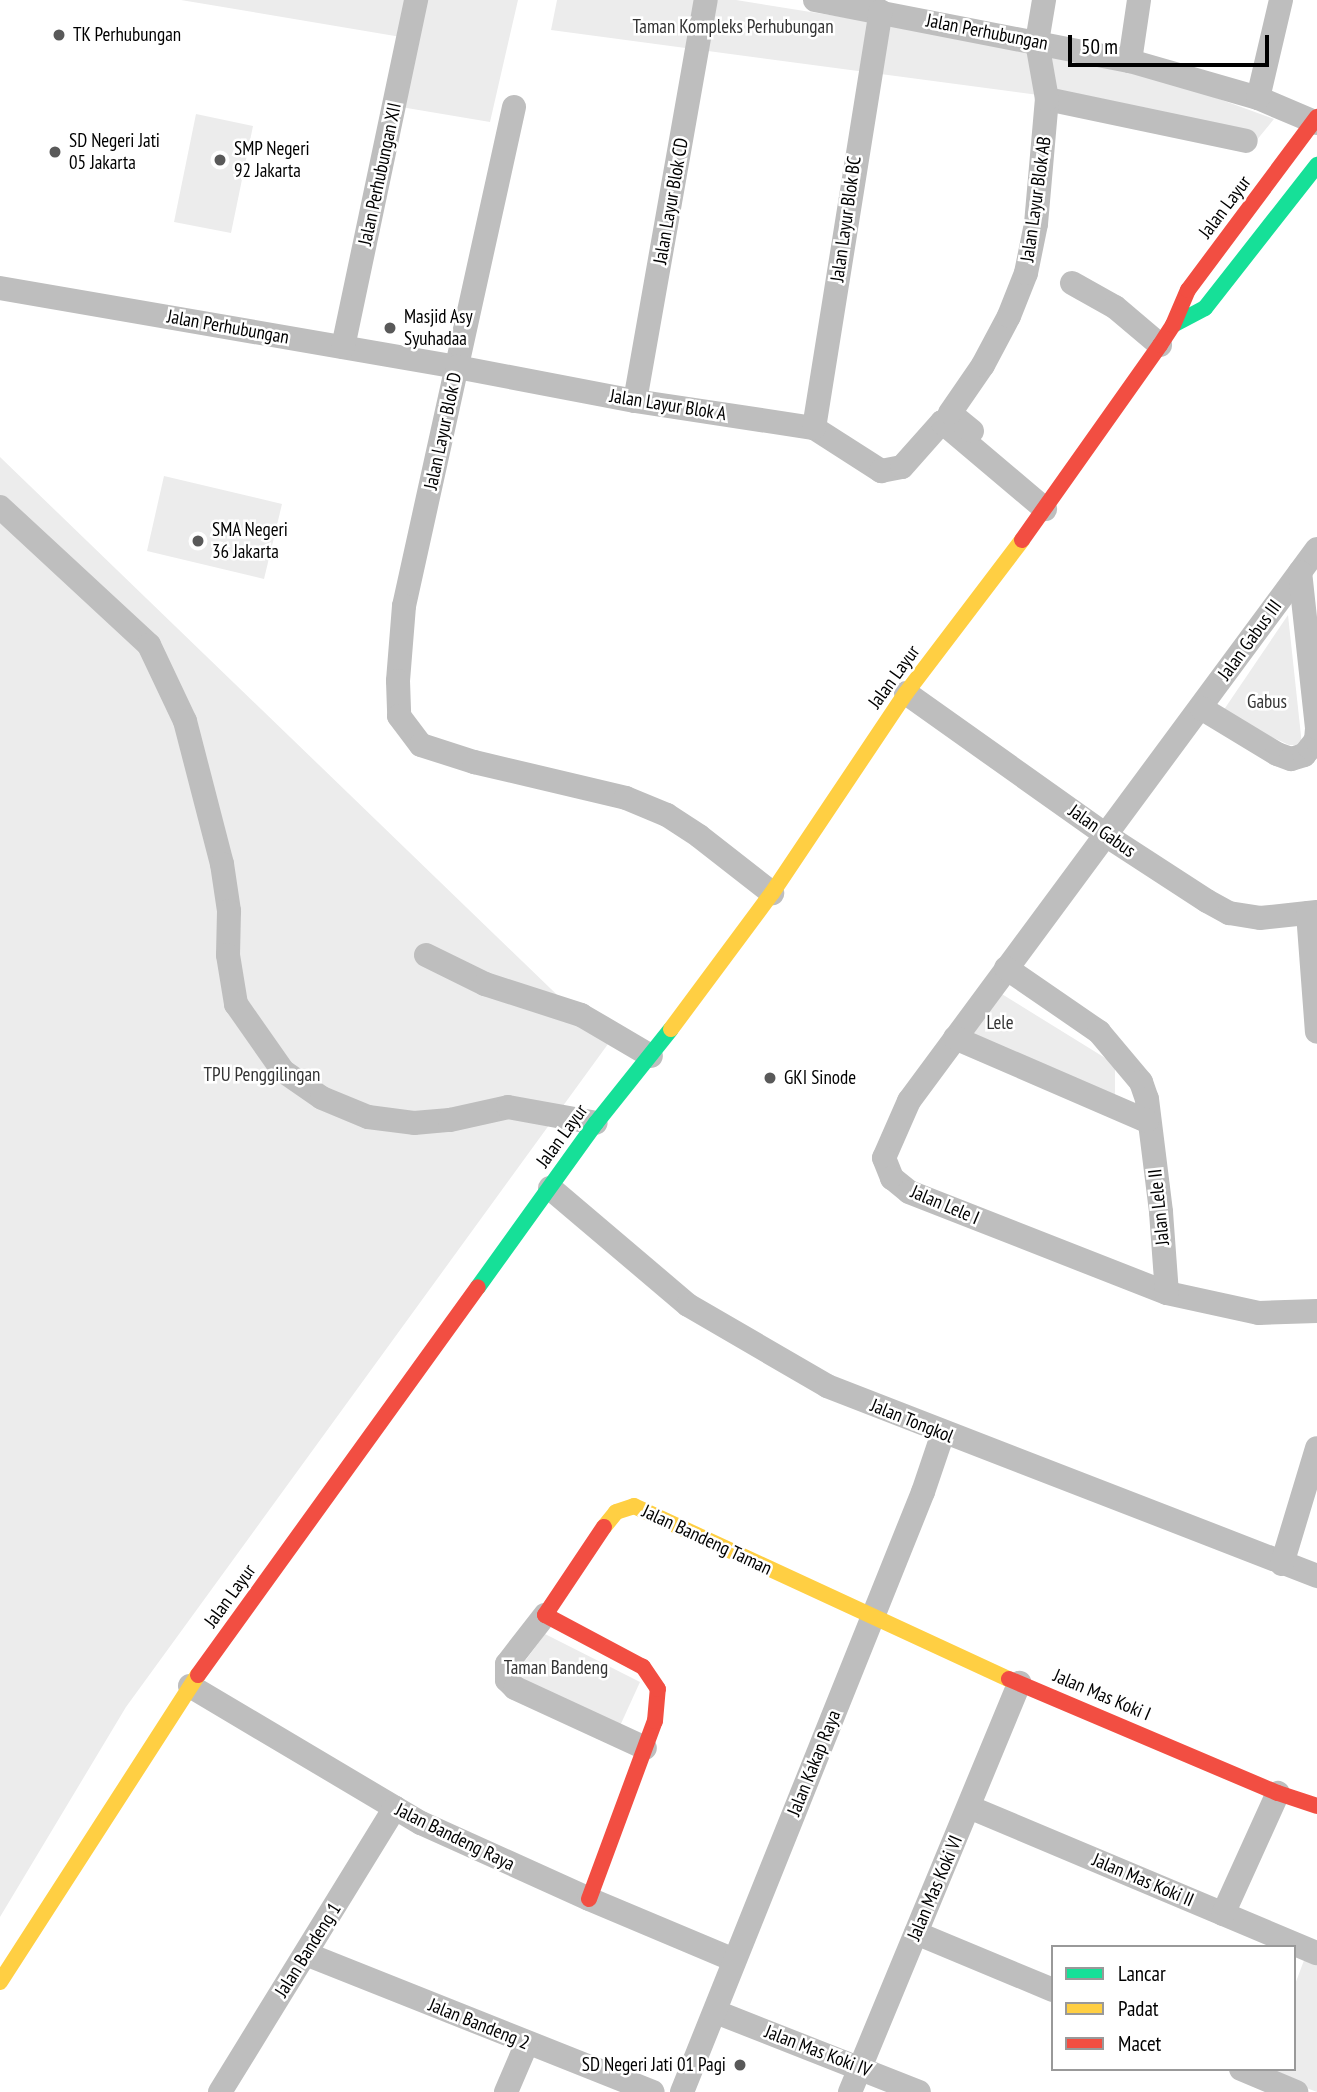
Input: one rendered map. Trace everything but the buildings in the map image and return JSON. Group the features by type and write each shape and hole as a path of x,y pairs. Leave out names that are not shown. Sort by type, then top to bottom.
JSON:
{"street":[{"name":"Jalan Perhubungan XII","path":"343,347 416,0"},
{"name":"Jalan Layur Blok CD","path":"635,401 706,0"},
{"name":"Jalan Perhubungan","path":"816,0 897,9 1130,61 1258,98 1316,121"},
{"name":"Jalan Layur Blok AB","path":"1044,0 1037,42 1047,99 1038,208 1026,273 1009,316 989,353 950,413 1050,503"},
{"path":"1130,61 1139,0"},
{"path":"1258,98 1280,0"},
{"name":"Jalan Layur Blok BC","path":"814,428 897,9"},
{"path":"1047,99 1246,141"},
{"name":"Jalan Layur Blok D","path":"514,107 404,606 398,681 399,716 421,745 474,762 626,798 667,815 699,836 772,893"},
{"name":"Jalan Layur","path":"0,1982 190,1686 596,1123 651,1056 772,893 906,693 1050,503 1167,335 1188,290 1316,121"},
{"name":"Jalan Layur","path":"1167,335 1205,308 1311,185 1317,165"},
{"path":"1282,166 1311,185"},
{"path":"1072,283 1167,335"},
{"name":"Jalan Perhubungan","path":"0,288 457,366"},
{"name":"Jalan Layur Blok A","path":"457,366 635,401 814,428 881,471 902,467 942,422 1050,503"},
{"path":"0,507 149,645 186,721 222,864 229,911 228,955 236,1004 283,1071 322,1097 368,1118 414,1123 450,1120 508,1107 596,1123"},
{"name":"Jalan Gabus III","path":"1107,836 1317,549"},
{"name":"Jalan Gabus III","path":"1201,708 1277,754 1291,759 1304,755 1316,740 1317,728 1300,572"},
{"name":"Jalan Gabus","path":"906,693 1164,875 1229,913 1260,918 1312,912"},
{"name":"Jalan Lele I","path":"1107,836 909,1101 887,1145 886,1168 892,1178 909,1192 1167,1293 1259,1313 1317,1311"},
{"path":"1312,912 1317,1032"},
{"path":"426,955 485,984 581,1015 651,1056"},
{"name":"Jalan Lele II","path":"1006,968 1099,1032 1141,1082 1147,1099 1147,1121 1161,1212 1167,1293"},
{"path":"955,1038 1147,1121"},
{"name":"Jalan Tongkol","path":"550,1188 688,1305 827,1386 1317,1576"},
{"name":"Jalan Kakap Raya","path":"682,2092 873,1617 943,1433"},
{"path":"1282,1564 1317,1448"},
{"name":"Jalan Bandeng Taman","path":"645,1748 515,1688 507,1680 507,1664 545,1615 616,1512 634,1506 654,1513 873,1617"},
{"path":"545,1615 643,1667 658,1689 658,1703 645,1748 589,1899"},
{"name":"Jalan Mas Koki I","path":"873,1617 1019,1683 1317,1807"},
{"name":"Jalan Mas Koki VI","path":"850,2092 1019,1683"},
{"name":"Jalan Bandeng Raya","path":"190,1686 395,1808 589,1899 734,1960"},
{"path":"1223,1914 1278,1793"},
{"name":"Jalan Mas Koki II","path":"969,1807 1223,1914 1283,1945"},
{"name":"Jalan Bandeng 1","path":"220,2092 395,1808"},
{"path":"916,1933 1051,1989"},
{"name":"Jalan Bandeng 2","path":"306,1954 653,2092"},
{"name":"Jalan Mas Koki IV","path":"716,2012 919,2092"},
{"path":"506,2092 527,2043"},
{"path":"1250,2071 1296,2092"}],"green space":[{"path":"181,0 518,0 490,122 389,105 401,37"},
{"name":"Taman Kompleks Perhubungan","path":"557,0 736,0 1112,60 1274,119 1251,147 1106,104 551,30"},
{"path":"196,114 253,126 231,233 174,222"},
{"name":"TPU Penggilingan","path":"0,457 608,1044 126,1707 0,1917"},
{"path":"164,476 282,504 264,579 147,551"},
{"name":"Gabus","path":"1288,615 1302,745 1289,745 1221,714"},
{"name":"Lele","path":"992,988 1115,1064 1115,1099 961,1035"},
{"name":"Taman Bandeng","path":"545,1634 640,1682 619,1728 514,1676"},
{"path":"1306,1955 1317,1959 1317,2092 1262,2071 1296,2071 1296,1982"}],"traffic: fast":[{"path":"1173,325 1205,308 1317,165"},
{"path":"478,1287 596,1123 671,1029"}],"traffic: slow":[{"path":"671,1029 772,893 906,693 1022,540"},
{"path":"604,1527 616,1512 634,1506 1009,1679"},
{"path":"0,1982 198,1675"}],"traffic: jam":[{"path":"1022,540 1160,345 1173,325 1188,290 1317,117"},
{"path":"198,1675 478,1287"},
{"path":"589,1899 655,1721 658,1689 643,1667 545,1615 604,1527"},
{"path":"1009,1679 1278,1793 1317,1806"}],"place":[{"name":"TK Perhubungan","path":"59,35"},
{"name":"SD Negeri Jati 05 Jakarta","path":"55,152"},
{"name":"SMP Negeri 92 Jakarta","path":"220,160"},
{"name":"Masjid Asy Syuhadaa","path":"390,328"},
{"name":"SMA Negeri 36 Jakarta","path":"198,541"},
{"name":"GKI Sinode","path":"770,1078"},
{"name":"SD Negeri Jati 01 Pagi","path":"740,2065"}]}
